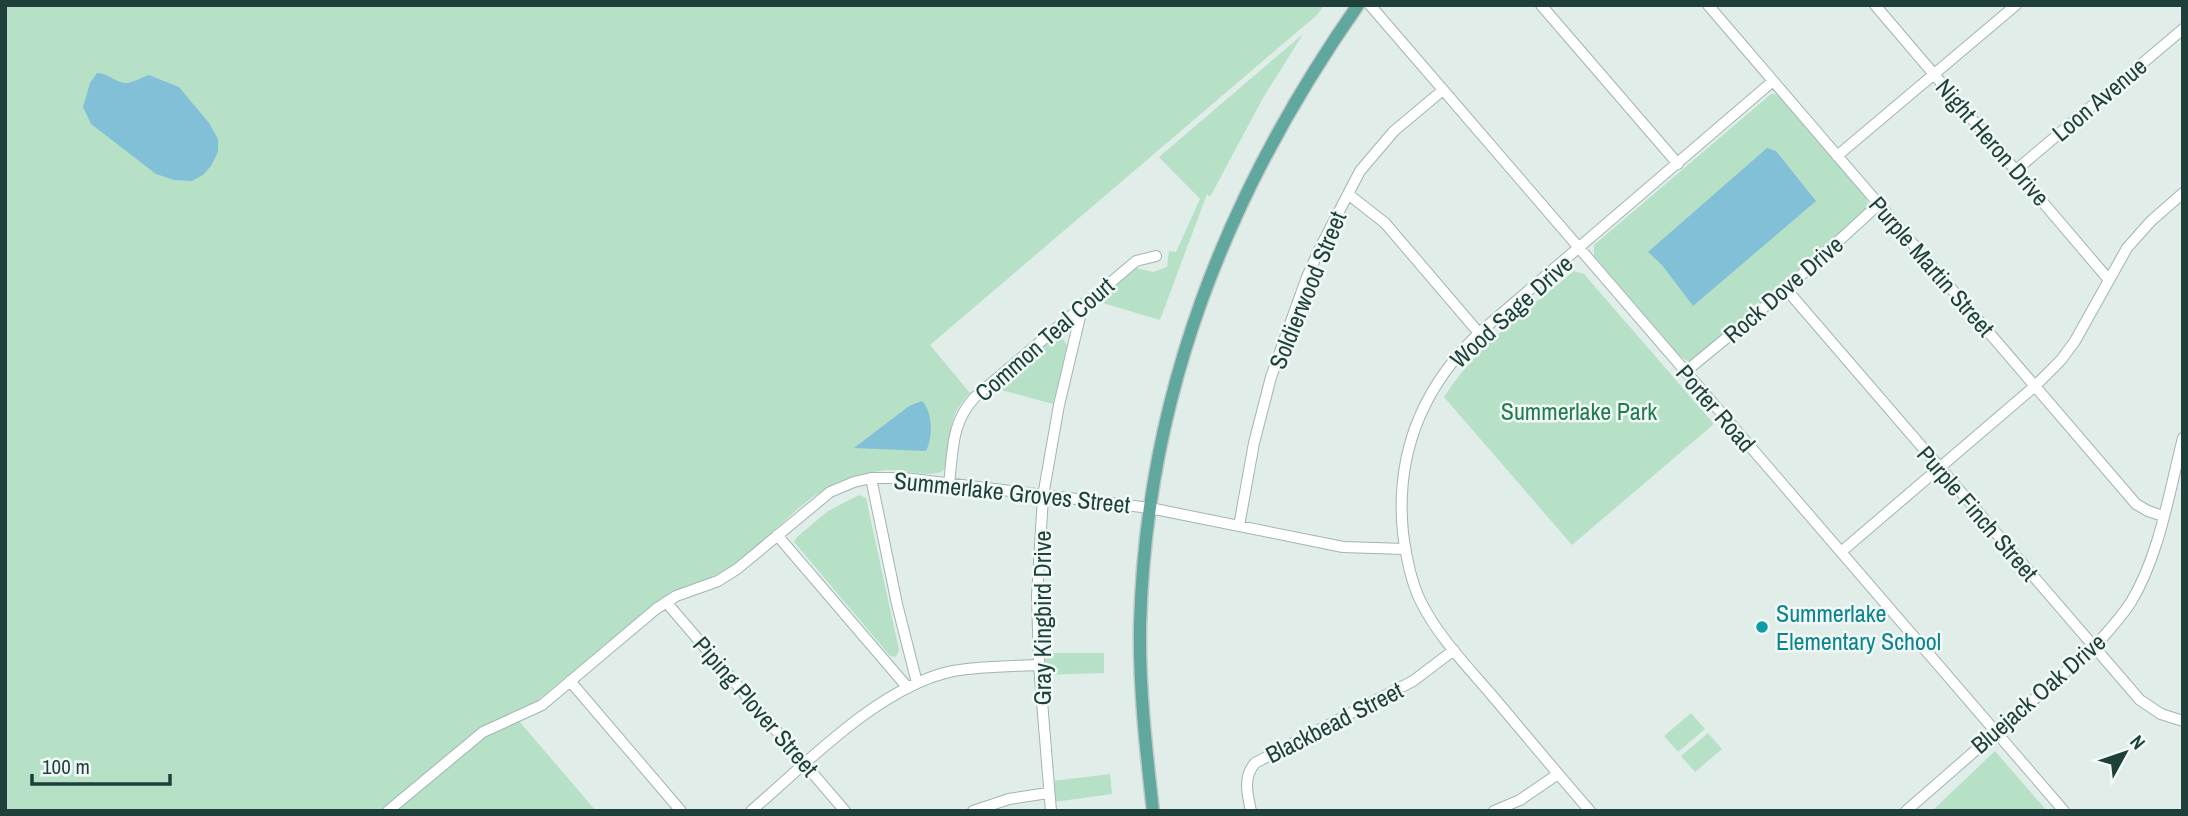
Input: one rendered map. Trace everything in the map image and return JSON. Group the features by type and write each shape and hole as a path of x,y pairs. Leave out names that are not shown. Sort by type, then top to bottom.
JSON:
{"main road":[{"path":"1153,811 1142,709 1140,627 1150,508 1165,421 1207,284 1232,225 1276,134 1316,65 1358,5"}],"street":[{"name":"Porter Road","path":"1370,5 2064,811"},
{"path":"1541,5 1678,164"},
{"name":"Purple Martin Street","path":"1708,5 2136,504 2162,516"},
{"name":"Night Heron Drive","path":"1875,5 2109,280"},
{"path":"1838,156 2015,5"},
{"name":"Loon Avenue","path":"2016,170 2183,29"},
{"name":"Wood Sage Drive","path":"1590,811 1454,650 1420,600 1409,573 1405,549 1401,482 1415,428 1441,376 1455,356 1773,81"},
{"name":"Soldierwood Street","path":"1239,526 1254,443 1271,377 1307,277 1360,171 1394,131 1443,90"},
{"path":"1348,194 1385,223 1479,333"},
{"path":"1840,552 2035,386 2061,360 2075,341 2133,241 2182,196"},
{"name":"Rock Dove Drive","path":"1685,372 1786,289 1879,204"},
{"name":"Common Teal Court","path":"948,484 955,429 964,408 1136,261 1156,256"},
{"name":"Purple Finch Street","path":"1786,289 2140,700 2161,714 2183,721"},
{"name":"Gray Kingbird Drive","path":"1051,811 1039,665 1037,596 1043,495 1059,405 1083,304"},
{"name":"Bluejack Oak Drive","path":"1906,811 1995,731 2094,648 2114,625 2131,600 2148,566 2183,438"},
{"name":"Summerlake Groves Street","path":"388,811 483,732 530,712 666,602 729,574 830,492 854,482 871,478 904,478 1150,508 1343,547 1405,549"},
{"path":"871,478 913,685"},
{"path":"777,535 913,685"},
{"name":"Piping Plover Street","path":"666,602 845,811"},
{"name":"Blackbead Street","path":"1251,811 1246,785 1249,771 1255,763 1413,681 1454,650"},
{"path":"751,811 873,708 913,685 935,676 973,668 1039,665"},
{"path":"570,681 681,811"},
{"path":"1494,811 1520,800 1558,774"},
{"path":"973,811 1009,799 1048,793"}],"green space":[{"path":"5,5 1324,5 1317,15 930,345 970,393 956,412 944,470 933,474 887,470 858,475 825,489 742,559 727,569 655,603 508,725 519,721 596,811 5,811"},
{"path":"1303,34 1263,98 1210,197 1207,194 1160,320 1096,301 1136,268 1153,272 1167,267 1169,251 1176,252 1200,199 1159,157"},
{"path":"1771,94 1783,100 1865,196 1869,205 1865,212 1695,359 1687,361 1594,256 1594,245"},
{"name":"Summerlake Park","path":"1574,271 1584,274 1714,424 1572,545 1444,397 1471,361 1487,345"},
{"path":"1052,338 1063,339 1067,346 1053,404 994,388"},
{"path":"859,495 866,498 899,650 896,657 890,656 794,542 828,511"},
{"path":"1043,653 1104,653 1104,673 1044,675"},
{"path":"1691,713 1705,729 1678,752 1664,736"},
{"path":"1708,733 1722,749 1695,772 1681,756"},
{"path":"1995,751 2047,811 1932,811"},
{"path":"1110,774 1112,794 1054,802 1052,781"}],"water":[{"path":"97,73 126,83 149,75 179,87 209,123 218,139 218,152 211,166 203,175 192,181 174,180 156,174 91,124 83,107 90,83"},
{"path":"1767,148 1776,151 1816,201 1693,306 1662,265 1648,252"},
{"path":"922,401 931,425 926,451 854,448 909,406"}],"place":[{"name":"Summerlake Elementary School","path":"1762,627"}]}
